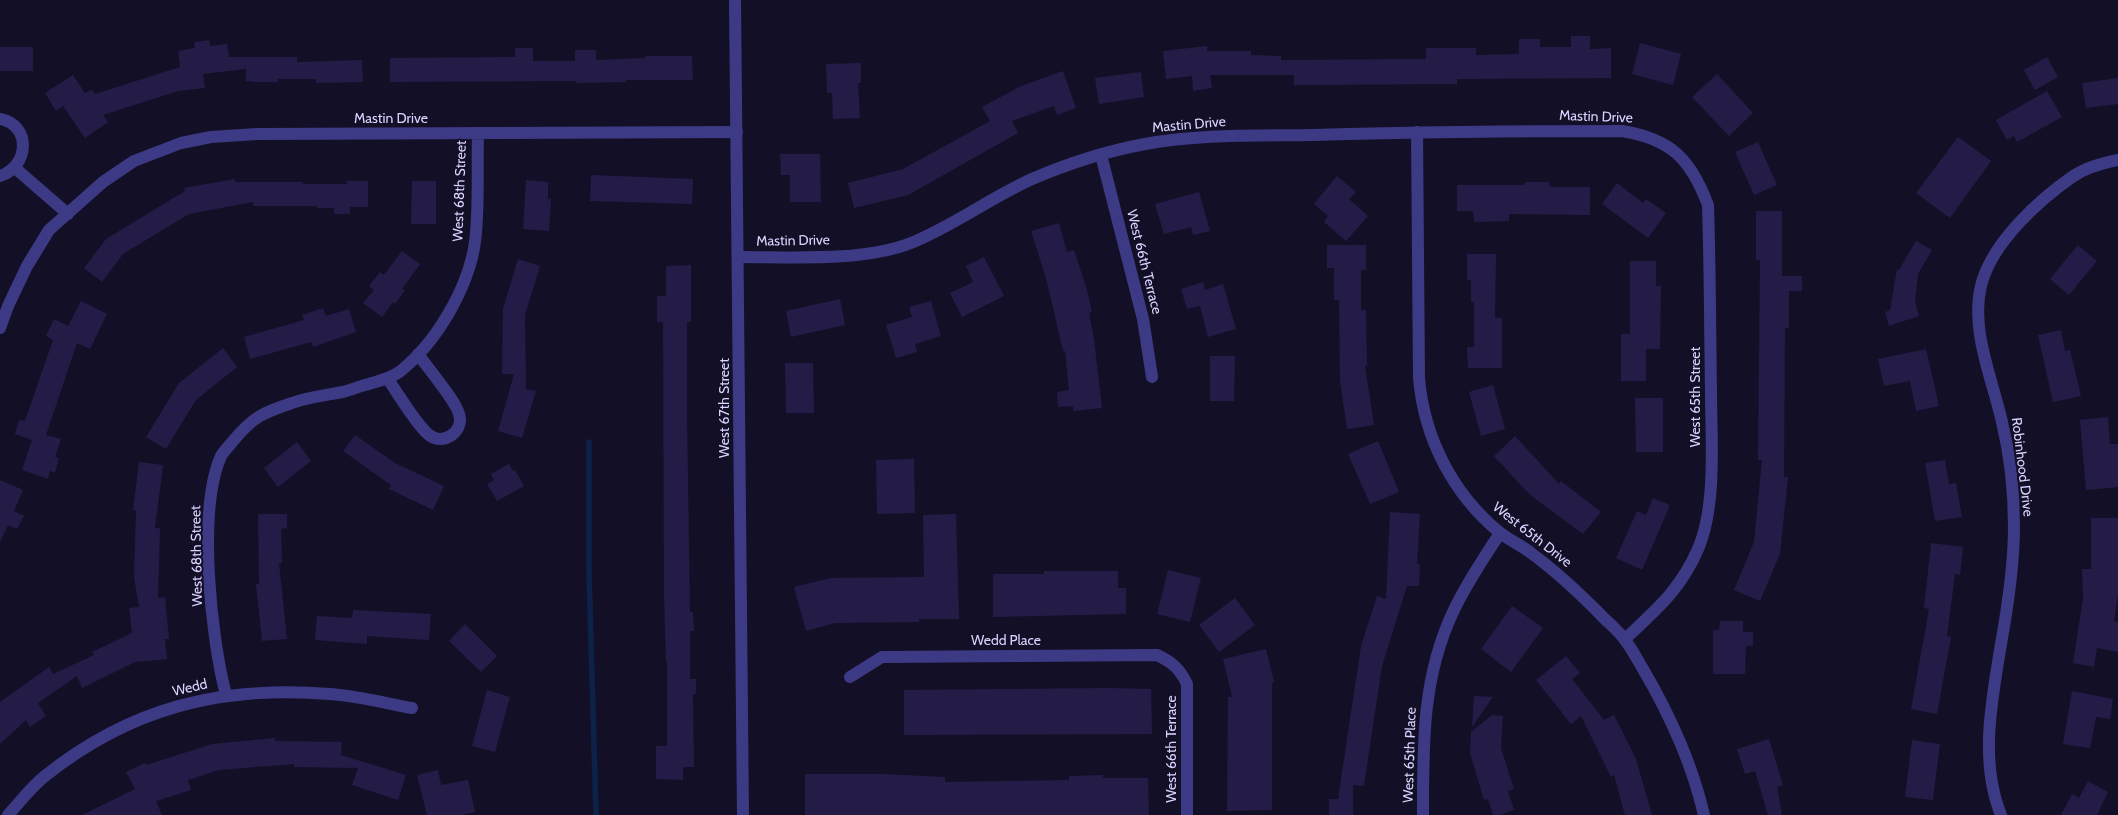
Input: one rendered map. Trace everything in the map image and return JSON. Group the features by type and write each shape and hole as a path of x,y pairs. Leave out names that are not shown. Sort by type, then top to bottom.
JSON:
{"street":[{"name":"West 67th Street","path":"735,0 743,815"},
{"path":"0,119 13,125 23,141 23,151 15,168 0,176"},
{"name":"Mastin Drive","path":"739,257 857,255 879,252 910,243 1032,180 1101,155 1145,144 1191,139 1417,132 1622,131 1639,134 1662,144"},
{"name":"Mastin Drive","path":"0,328 27,266 49,230 103,182 134,161 181,143 211,137 257,134 737,132"},
{"name":"West 65th Drive","path":"1417,132 1420,395 1428,428 1450,475 1461,492 1500,532 1530,552 1570,584 1625,639 1658,695 1681,741 1704,815"},
{"name":"West 68th Street","path":"226,695 212,604 208,534 211,489 222,454 247,424 264,412 294,402 346,391 387,378 402,370 418,354 438,328 459,294 469,269 476,233 478,133"},
{"name":"West 65th Street","path":"1625,639 1666,602 1684,576 1699,547 1708,516 1712,458 1708,205 1698,179 1685,160 1662,144"},
{"name":"West 66th Terrace","path":"1101,155 1143,318 1152,377"},
{"name":"Robinhood Drive","path":"2001,815 1990,781 1989,727 2013,564 2014,525 2010,466 2002,423 1982,343 1977,307 1983,280 1995,254 2014,228 2073,176 2103,163 2118,160"},
{"path":"15,168 68,214"},
{"path":"387,378 429,435 441,439 453,435 460,424 459,411 418,354"},
{"name":"West 65th Place","path":"1423,815 1423,739 1427,694 1436,655 1453,612 1500,532"},
{"name":"Wedd Place","path":"850,677 882,657 1156,655 1168,660"},
{"name":"West 66th Terrace","path":"1168,660 1181,671 1187,684 1187,815"},
{"name":"Wedd","path":"8,815 43,778 84,748 127,723 174,707 226,695 274,692 329,694 412,708"}],"building":[{"path":"1571,36 1590,36 1590,49 1611,48 1611,78 1457,79 1457,84 1294,85 1294,75 1210,75 1212,88 1193,91 1192,76 1166,79 1163,51 1207,46 1207,51 1251,51 1251,55 1281,56 1281,60 1426,59 1426,48 1476,48 1476,55 1519,54 1519,39 1540,39 1540,47 1571,47"},
{"path":"209,40 210,46 227,44 229,57 297,57 297,62 362,60 363,82 316,83 316,79 278,79 278,82 246,81 246,69 203,74 205,88 178,91 103,115 108,122 85,138 63,106 56,111 45,93 73,75 85,93 92,90 95,94 180,67 178,51 195,48 194,42"},
{"path":"1640,43 1681,54 1673,85 1632,74"},
{"path":"0,47 33,47 33,71 0,71"},
{"path":"515,48 533,48 533,61 575,61 575,50 596,50 596,60 645,58 645,56 692,56 693,80 626,80 626,82 576,83 576,81 390,82 390,58 515,57"},
{"path":"2047,57 2058,77 2035,90 2024,70"},
{"path":"861,63 861,83 858,83 860,118 833,119 832,93 827,93 826,64"},
{"path":"1063,71 1076,108 1057,115 1054,106 1012,121 1018,133 908,195 854,208 848,183 903,169 990,121 982,107 1021,86"},
{"path":"1141,72 1144,97 1099,104 1095,78"},
{"path":"1717,74 1753,113 1729,136 1692,97"},
{"path":"2118,78 2118,104 2086,108 2082,83"},
{"path":"2047,91 2062,117 2017,142 2014,136 2007,140 1996,120"},
{"path":"1958,137 1991,161 1950,218 1916,193"},
{"path":"1758,142 1777,185 1754,195 1735,152"},
{"path":"780,154 820,154 821,202 790,202 790,175 781,175"},
{"path":"591,175 693,179 692,204 590,201"},
{"path":"1337,176 1356,192 1349,199 1368,216 1346,241 1324,222 1328,216 1314,204"},
{"path":"235,179 235,182 303,182 303,184 347,184 347,181 368,181 368,207 350,207 350,214 334,214 334,208 317,208 317,206 253,206 253,202 189,214 123,254 102,282 84,268 106,239 185,191 184,188"},
{"path":"526,180 548,182 548,199 551,199 549,231 523,229"},
{"path":"412,181 436,181 436,224 411,224"},
{"path":"1525,182 1549,182 1550,187 1590,187 1590,215 1509,214 1509,221 1474,222 1473,211 1457,211 1457,185 1525,185"},
{"path":"1617,183 1643,203 1646,199 1666,213 1648,238 1602,204"},
{"path":"1199,192 1210,231 1193,235 1191,227 1164,234 1155,204"},
{"path":"1756,211 1782,211 1782,276 1802,276 1802,291 1789,291 1789,328 1785,328 1784,477 1788,477 1780,554 1760,601 1734,590 1754,542 1762,460 1758,460 1760,260 1756,260"},
{"path":"1059,223 1067,252 1074,250 1087,290 1092,312 1089,313 1102,408 1073,411 1073,406 1058,407 1057,392 1069,390 1065,351 1063,351 1046,278 1031,231"},
{"path":"1916,241 1932,250 1918,274 1915,302 1919,316 1889,326 1885,312 1890,310 1897,269 1899,270"},
{"path":"1327,245 1366,245 1366,270 1361,270 1361,310 1366,310 1367,366 1365,366 1374,425 1347,429 1340,381 1339,300 1334,300 1334,268 1327,268"},
{"path":"2078,245 2097,261 2069,295 2050,279"},
{"path":"402,251 420,264 402,289 405,290 395,304 393,302 382,317 363,303 374,290 369,286 380,272 384,275"},
{"path":"1467,254 1496,254 1495,318 1502,318 1502,368 1468,368 1467,347 1474,347 1474,302 1471,302 1471,280 1467,280"},
{"path":"984,257 1004,296 962,317 950,293 973,282 966,266"},
{"path":"518,259 540,266 525,315 526,389 536,391 522,438 498,431 514,374 502,374 503,309"},
{"path":"1630,261 1656,261 1656,286 1661,286 1660,349 1646,349 1646,381 1621,381 1621,334 1630,334"},
{"path":"691,265 691,322 687,322 687,415 690,612 693,612 694,631 690,631 690,679 696,679 696,694 693,694 694,767 683,767 683,780 656,779 656,746 667,746 667,662 664,596 663,322 657,322 657,296 666,296 666,266"},
{"path":"1203,282 1205,290 1223,284 1236,329 1208,337 1200,306 1187,309 1181,289"},
{"path":"840,299 845,325 791,337 786,311"},
{"path":"81,301 107,314 90,349 77,343 46,435 61,439 55,457 59,458 55,473 50,471 48,479 22,470 32,440 15,434 19,420 25,421 53,340 46,336 54,319 68,326"},
{"path":"931,301 941,336 915,344 917,352 896,358 886,325 912,317 909,307"},
{"path":"323,308 326,316 349,309 356,332 313,347 311,342 250,359 244,337 304,320 302,315"},
{"path":"2061,330 2065,351 2070,350 2081,396 2053,402 2038,335"},
{"path":"223,348 237,367 196,400 166,449 146,437 179,383"},
{"path":"1926,349 1939,406 1916,411 1910,381 1884,386 1878,359"},
{"path":"1210,356 1235,356 1234,401 1210,401"},
{"path":"785,363 813,363 814,413 786,413"},
{"path":"1493,385 1505,429 1481,436 1469,392"},
{"path":"1635,398 1663,398 1663,452 1636,452"},
{"path":"2108,417 2110,444 2118,444 2118,487 2086,490 2080,420"},
{"path":"355,435 395,463 444,486 433,510 389,489 391,485 343,451"},
{"path":"1515,436 1559,484 1561,481 1601,512 1583,534 1530,495 1494,456"},
{"path":"1378,441 1399,492 1370,504 1348,454"},
{"path":"297,442 311,461 278,487 264,468"},
{"path":"914,459 915,513 877,514 876,460"},
{"path":"1945,460 1949,484 1956,483 1962,517 1935,521 1925,463"},
{"path":"139,462 163,465 155,528 160,528 158,598 165,597 169,639 165,639 167,659 135,662 82,688 77,676 38,703 46,716 30,727 26,720 0,744 0,702 49,667 53,674 94,655 92,652 132,633 129,608 139,607 134,577 136,510 133,510"},
{"path":"509,464 513,471 515,470 524,486 497,501 487,484 494,480 491,474"},
{"path":"0,480 23,490 14,511 24,516 17,529 8,525 0,542"},
{"path":"1653,498 1670,505 1642,570 1616,558 1637,511 1646,515"},
{"path":"1390,512 1420,514 1417,564 1420,564 1419,586 1407,586 1382,666 1364,786 1353,785 1353,815 1329,815 1329,799 1338,799 1361,646 1377,596 1386,599"},
{"path":"258,514 287,514 287,528 281,529 282,563 279,563 287,639 262,641 256,584 259,584"},
{"path":"956,514 959,619 919,619 919,622 835,623 806,631 794,587 831,578 924,577 923,515"},
{"path":"2091,518 2118,518 2118,594 2114,621 2118,622 2118,652 2097,648 2094,667 2073,663 2083,599 2082,569 2091,569"},
{"path":"1931,543 1963,547 1960,575 1955,574 1947,636 1951,637 1937,714 1911,709 1929,609 1924,608"},
{"path":"1168,570 1201,578 1190,622 1157,614"},
{"path":"1044,571 1118,571 1118,588 1126,588 1126,614 993,617 993,574 1044,574"},
{"path":"1235,598 1255,625 1219,652 1199,625"},
{"path":"1512,606 1543,628 1511,672 1481,649"},
{"path":"353,610 431,614 429,640 367,636 367,644 315,640 317,616 352,618"},
{"path":"1720,621 1743,621 1743,632 1753,632 1753,646 1746,646 1745,674 1713,674 1713,630 1719,630"},
{"path":"465,624 497,656 481,672 449,641"},
{"path":"1266,649 1274,682 1272,683 1272,810 1227,811 1228,697 1232,697 1223,659"},
{"path":"1566,656 1580,673 1572,679 1604,720 1614,715 1636,759 1652,815 1625,815 1614,775 1611,777 1581,716 1571,724 1536,680"},
{"path":"1151,689 1152,734 904,735 904,690"},
{"path":"487,690 510,697 495,752 472,746"},
{"path":"2072,691 2113,699 2110,719 2096,717 2090,748 2063,744"},
{"path":"1474,696 1493,697 1472,727"},
{"path":"1492,715 1503,716 1501,748 1514,789 1508,791 1514,810 1500,815 1493,815 1488,799 1484,800 1470,753 1471,732"},
{"path":"275,738 275,741 342,742 341,755 406,775 398,800 352,785 358,768 294,767 294,764 219,770 188,780 191,790 156,801 162,815 82,815 135,789 126,772 145,763 146,765 212,744"},
{"path":"1769,739 1783,785 1777,787 1782,815 1768,815 1755,771 1745,774 1737,749"},
{"path":"1912,740 1940,744 1933,800 1905,797"},
{"path":"438,770 441,785 468,780 475,812 462,815 427,815 417,775"},
{"path":"805,774 883,774 945,777 945,782 1069,780 1069,776 1103,775 1103,778 1148,778 1149,815 805,815"},
{"path":"2088,781 2108,792 2097,815 2061,815 2072,794 2079,798"}],"waterway":[{"path":"589,442 589,572 596,815"}]}
